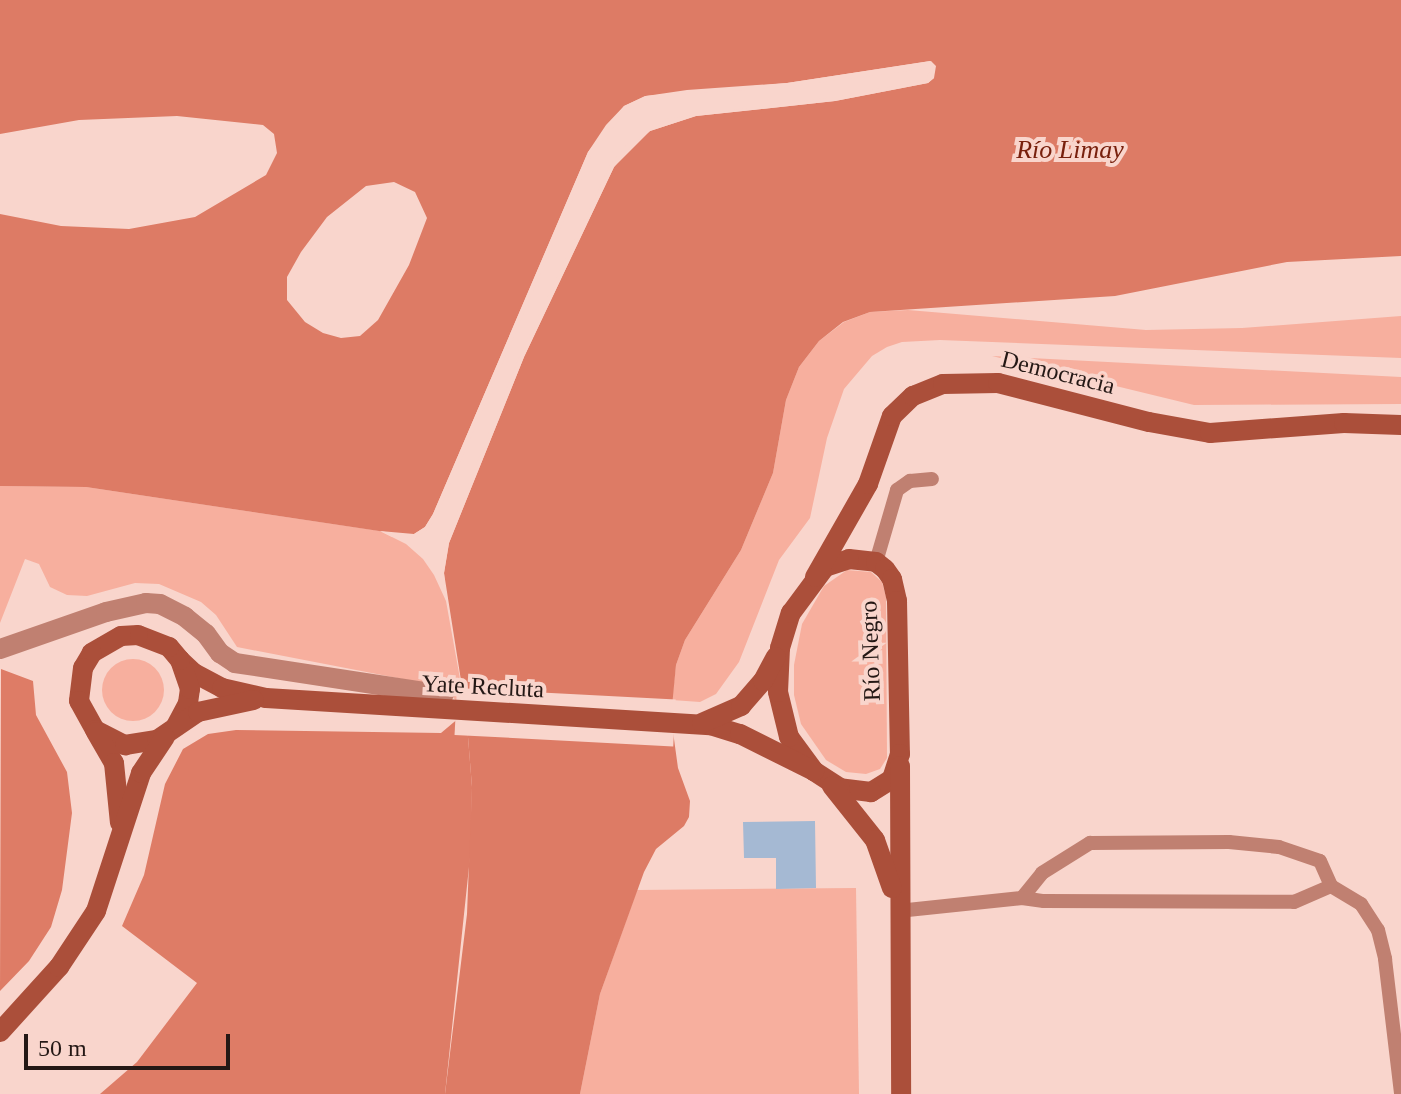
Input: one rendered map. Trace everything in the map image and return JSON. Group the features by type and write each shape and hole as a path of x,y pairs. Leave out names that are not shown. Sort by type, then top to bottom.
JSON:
{"main road":[{"name":"Democracia","path":"815,577 868,484 892,416 913,396 943,384 998,383 1140,419 1210,433 1344,423 1401,425"},
{"path":"815,577 836,562 863,559 876,562"},
{"name":"Río Negro","path":"876,562 885,569 896,589 901,1094"},
{"name":"Río Negro","path":"815,577 791,613 780,648 778,692 782,715 789,737 820,776 847,802 875,840 898,911"},
{"name":"Yate Recluta","path":"121,831 114,763 79,701 78,684 92,653 121,636 138,635 169,647 194,673 222,688 266,698"},
{"name":"Yate Recluta","path":"698,724 741,706 763,681 780,648"},
{"name":"Yate Recluta","path":"0,1032 45,985 85,930 105,889 141,773 188,703 190,689 180,660"},
{"name":"Yate Recluta","path":"95,730 125,745 142,745 212,707 266,698 443,703 698,724 740,734 820,776"},
{"path":"820,776 854,792 883,787 892,779 900,754"}],"street":[{"path":"0,649 106,612 146,603 160,604 185,617 206,634 220,653 235,663 443,703"}],"lane":[{"path":"876,562 897,490 910,481 932,479"},
{"path":"1022,898 1042,873 1090,843 1229,842 1279,847 1320,861 1331,886 1361,904 1378,930 1385,959 1401,1094"},
{"path":"898,911 1022,898 1044,901 1294,902 1331,886"}],"shaded area":[{"path":"908,310 1146,330 1242,328 1401,316 1401,358 940,340 902,342 887,347 872,356 844,389 827,438 810,518 779,560 739,662 716,694 700,702 672,700 676,665 685,640 741,550 773,473 786,400 799,367 819,341 844,322 870,312"},
{"path":"992,356 1401,377 1401,404 1194,405"},
{"path":"0,486 86,487 380,531 406,544 423,559 434,575 446,601 466,712 444,687 237,647 216,615 201,602 159,584 135,583 87,596 67,595 50,587 39,564 25,559 0,623"},
{"path":"847,570 871,572 882,582 886,597 887,758 880,769 866,774 846,772 826,760 801,724 794,695 794,665 802,624 824,586"},
{"path":"133,659 155,668 164,690 155,712 133,721 111,712 102,690 111,668"},
{"path":"1,669 33,681 36,715 67,772 72,813 62,890 51,927 29,961 0,991"},
{"path":"466,712 472,787 471,848 445,1094 100,1094 137,1062 197,983 122,926 144,875 165,784 183,749 208,734 236,730 441,733"},
{"path":"856,888 859,1094 580,1094 600,994 637,890"}],"water":[{"name":"Río Limay","path":"0,0 1401,0 1401,256 1287,262 1115,296 870,312 843,322 819,341 799,367 786,400 773,473 741,550 685,640 676,665 671,717 678,768 690,801 689,817 684,826 656,849 644,872 600,994 580,1094 445,1094 467,914 472,787 466,712 444,573 449,543 524,357 614,167 650,131 696,116 835,101 928,83 934,78 930,61 787,83 646,96 624,106 588,152 433,514 425,527 414,534 86,487 0,486 0,214 61,226 129,229 195,217 266,175 277,153 274,134 263,125 177,116 79,120 0,134","holes":["394,182 415,192 427,218 409,265 378,320 360,336 341,338 323,333 305,322 287,300 287,277 327,217 366,186"]}],"pier":[{"path":"931,61 936,66 934,78 928,83 835,101 696,116 650,131 631,146 614,167 524,357 449,543 444,573 446,601 440,573 445,542 520,355 610,165 628,143 648,127 670,118 834,97 926,80 931,68 787,87 688,94 647,100 627,110 592,154 437,516 428,530 415,538 392,537 380,531 414,534 425,527 433,514 588,152 606,125 624,106 645,96 787,83"},
{"path":"457,688 676,699 673,746 455,735"}],"building":[{"path":"815,821 816,888 776,889 776,858 744,858 743,822"}]}
